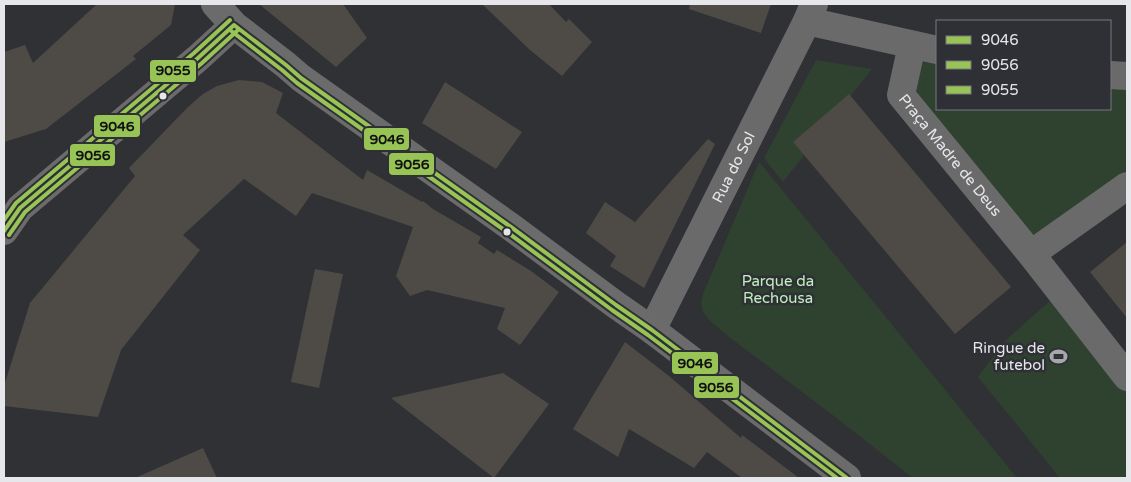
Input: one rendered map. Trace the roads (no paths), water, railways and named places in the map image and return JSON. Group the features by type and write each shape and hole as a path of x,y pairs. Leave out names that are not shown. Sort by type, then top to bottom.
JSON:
{"main road":[{"path":"215,4 234,25 301,78 652,330 846,478"},
{"path":"4,231 12,208 198,58 234,25"}],"street":[{"path":"811,12 924,48"},
{"name":"Rua do Sol","path":"652,330 811,12"},
{"name":"Praça Madre de Deus","path":"924,48 901,95 1031,254 1127,377"},
{"path":"1111,75 1127,76"},
{"path":"1031,254 1127,186"}],"place":[{"name":"Ringue de futebol","path":"1059,357"}],"park label":[{"name":"Parque da Rechousa","path":"778,290"}]}
